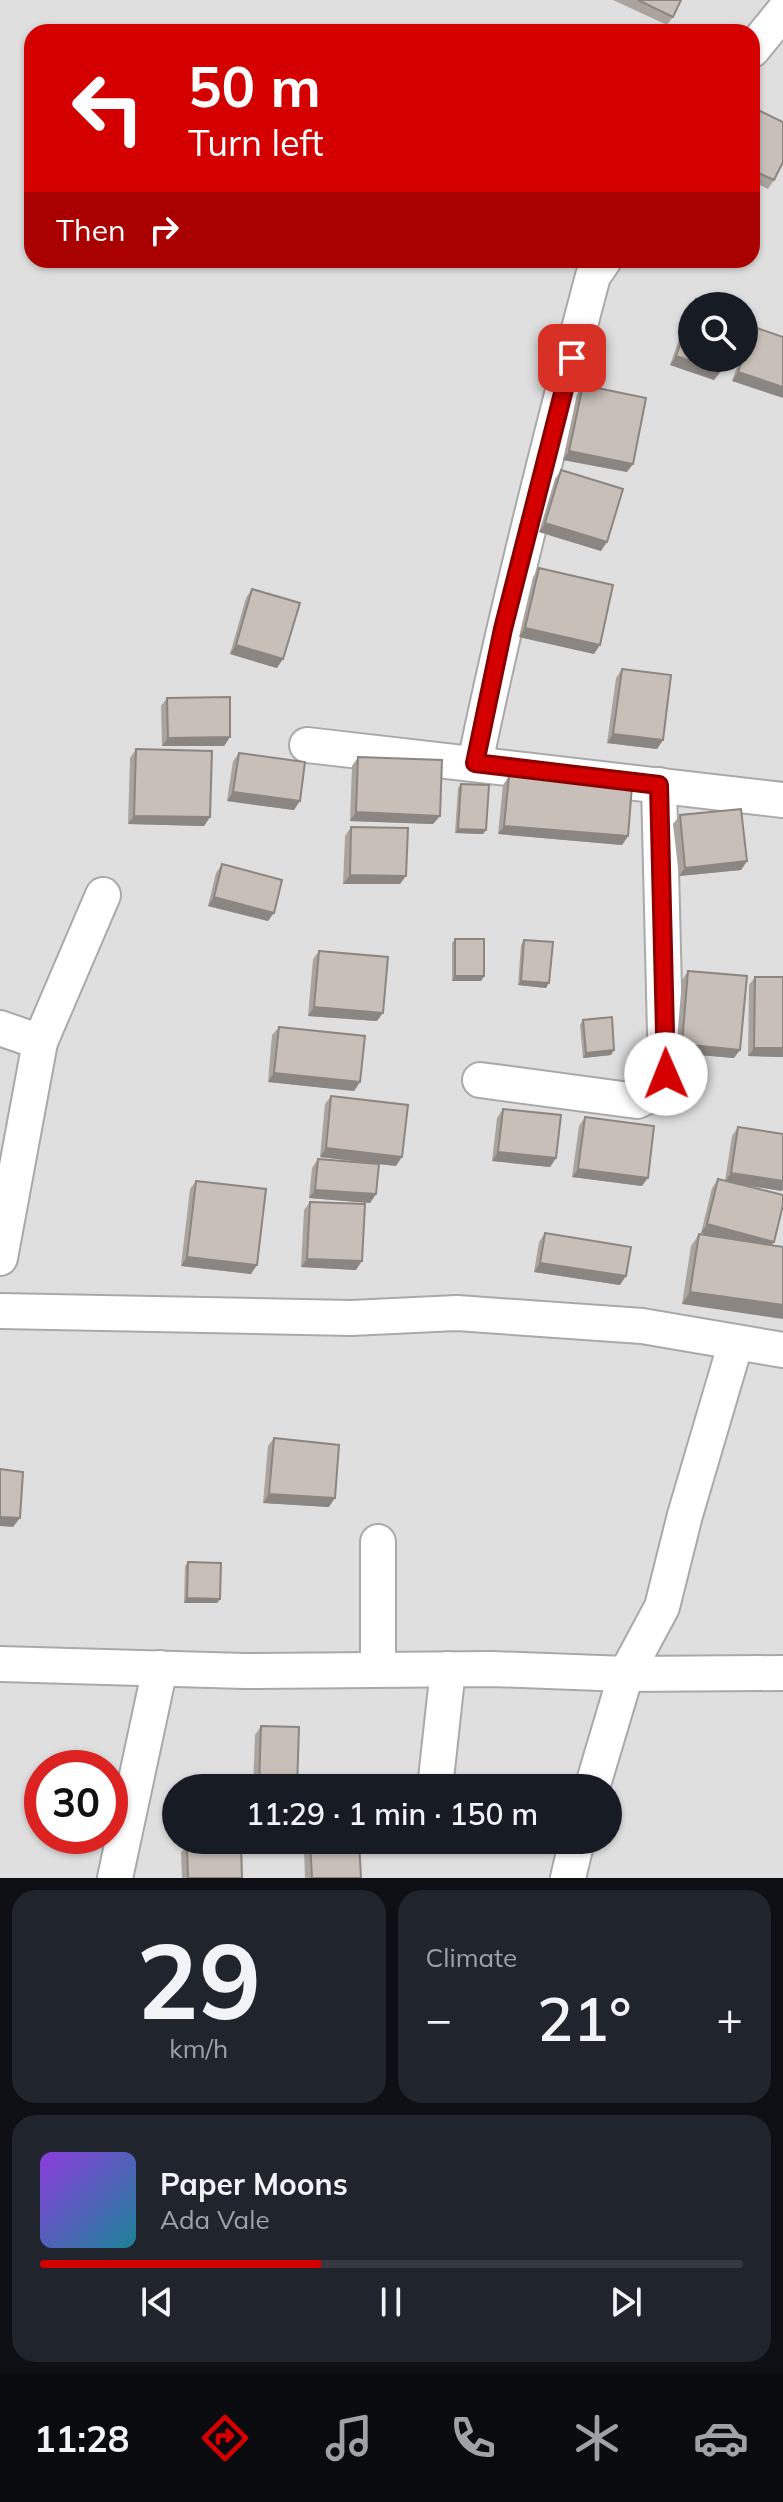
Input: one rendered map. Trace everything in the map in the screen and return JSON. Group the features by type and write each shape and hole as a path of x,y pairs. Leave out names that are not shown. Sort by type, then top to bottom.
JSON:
{"street":[{"path":"760,40 783,12"},
{"path":"475,763 503,629 553,428 593,276 598,268"},
{"path":"307,745 783,800"},
{"path":"480,1080 637,1101 657,1092 666,1074 659,785"},
{"path":"0,1258 40,1042 103,895"},
{"path":"0,1028 40,1042"},
{"path":"0,1311 351,1318 457,1313 642,1326 783,1350"},
{"path":"596,1774 626,1674 662,1607 685,1515 736,1342"},
{"path":"378,1542 378,1669"},
{"path":"0,1664 245,1671 448,1669 782,1675"},
{"path":"115,1878 160,1668"},
{"path":"437,1774 448,1669"},
{"path":"568,1878 574,1854"}],"shaded area":[{"path":"0,0 783,0 783,1878 0,1878"}],"building":[{"path":"638,0 681,0 673,17"},
{"path":"760,111 783,122 783,162 774,180 760,174"},
{"path":"758,328 783,337 783,387 738,372 758,372"},
{"path":"583,385 646,398 633,464 569,451"},
{"path":"561,470 623,489 607,542 545,523"},
{"path":"539,568 613,585 600,645 525,628"},
{"path":"252,589 300,603 283,659 236,645"},
{"path":"622,669 671,675 663,740 613,734"},
{"path":"230,697 230,737 168,738 167,698"},
{"path":"136,749 212,751 210,817 134,816"},
{"path":"239,753 305,762 300,801 233,792"},
{"path":"358,757 442,760 440,816 356,812"},
{"path":"509,776 632,786 628,836 504,826"},
{"path":"461,784 489,785 486,830 458,829"},
{"path":"741,809 747,861 685,868 680,815"},
{"path":"351,827 408,828 406,876 350,875"},
{"path":"222,864 282,880 274,913 214,897"},
{"path":"455,939 484,939 484,976 455,976"},
{"path":"524,940 553,942 549,983 521,981"},
{"path":"319,951 388,957 383,1013 314,1007"},
{"path":"688,971 747,976 740,1050 682,1044"},
{"path":"755,977 783,977 783,1048 754,1048"},
{"path":"612,1017 614,1050 586,1053 583,1020"},
{"path":"279,1027 365,1036 360,1082 274,1073"},
{"path":"331,1096 408,1105 402,1157 326,1148"},
{"path":"503,1109 561,1115 556,1158 498,1152"},
{"path":"585,1117 654,1126 648,1178 578,1169"},
{"path":"738,1127 783,1134 783,1181 731,1173"},
{"path":"318,1159 379,1164 376,1194 315,1190"},
{"path":"718,1179 783,1195 774,1242 707,1224"},
{"path":"196,1181 266,1189 257,1265 187,1257"},
{"path":"310,1202 365,1204 362,1261 307,1259"},
{"path":"545,1233 631,1247 626,1276 540,1263"},
{"path":"699,1234 783,1247 783,1305 690,1292"},
{"path":"274,1438 339,1445 335,1498 269,1494"},
{"path":"0,1469 23,1472 20,1518 0,1517"},
{"path":"188,1562 221,1563 220,1599 187,1598"},
{"path":"261,1726 299,1727 297,1774 259,1774"},
{"path":"187,1854 241,1854 242,1878 188,1878"},
{"path":"311,1854 360,1854 361,1878 312,1878"}],"route":[{"path":"572,358 503,629 475,763 659,785 666,1074"}]}
